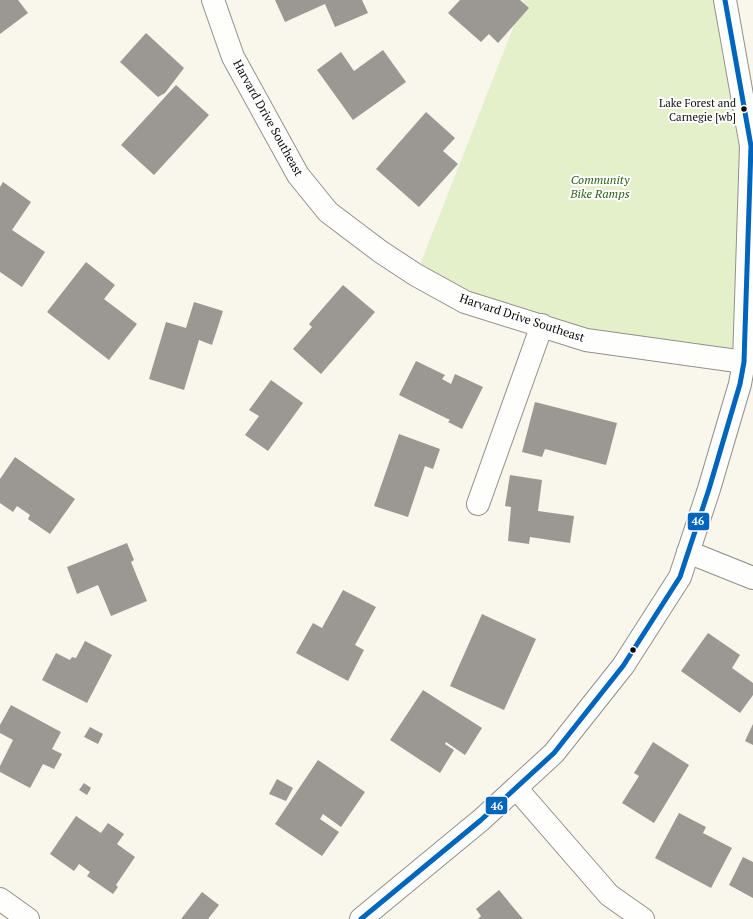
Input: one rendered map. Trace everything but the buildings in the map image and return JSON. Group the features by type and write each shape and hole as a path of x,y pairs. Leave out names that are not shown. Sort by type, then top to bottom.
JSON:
{"street":[{"path":"361,919 481,820 554,754 623,666 680,577 709,489 740,384 744,362 752,146 725,0"},
{"name":"Harvard Drive Southeast","path":"218,2 233,57 298,175 328,212 416,275 465,302 586,340 744,362"},
{"path":"478,504 542,325"},
{"path":"688,552 753,578"},
{"path":"516,788 609,895 643,919"},
{"path":"0,899 28,919"}],"green space":[{"name":"Community Bike Ramps","path":"524,0 737,0 744,362 465,302 416,275"}],"transit line":[{"name":"46","path":"361,919 481,820 554,753 623,666 680,577 709,489 740,384 744,362 751,146 725,0"}],"place":[{"name":"Lake Forest and Carnegie [wb]","path":"744,109"}]}
